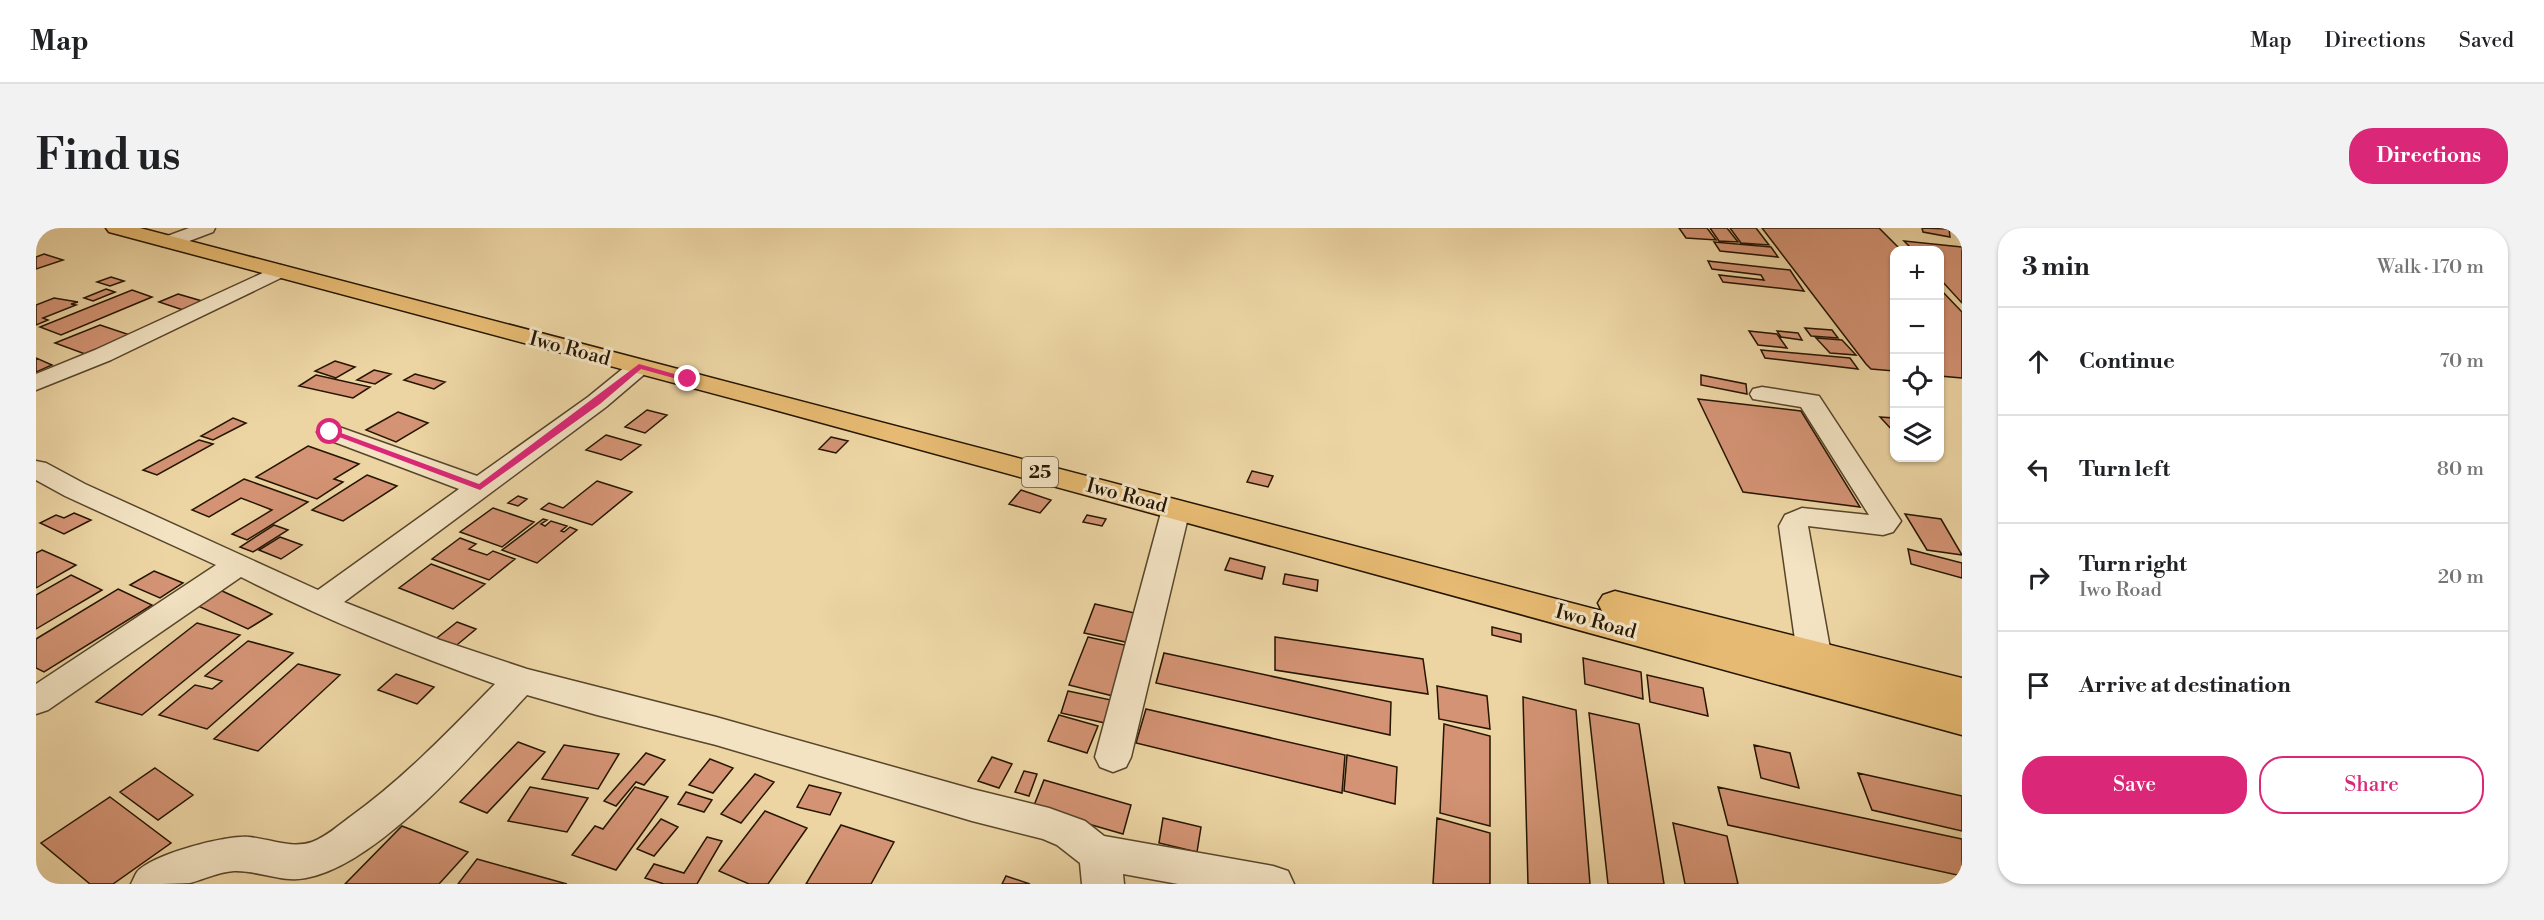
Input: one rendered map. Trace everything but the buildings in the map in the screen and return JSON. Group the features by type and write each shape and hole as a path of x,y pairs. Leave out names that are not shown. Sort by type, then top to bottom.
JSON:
{"main road":[{"name":"Iwo Road","path":"116,228 176,232 698,372 1962,692"},
{"name":"Iwo Road","path":"176,232 280,271 639,367 698,372 1176,509 1962,720"}],"street":[{"path":"36,383 113,350 280,271"},
{"path":"320,604 597,402 639,367"},
{"path":"1762,394 1810,401 1887,521 1883,526 1872,526 1802,518 1795,521 1793,526 1814,654"},
{"path":"330,432 480,487"},
{"path":"36,469 320,604 428,648 520,680 1048,824 1071,833 1099,868 1273,884"},
{"path":"1113,757 1176,509"},
{"path":"36,701 239,564"},
{"path":"152,884 169,873 210,857 247,854 285,863 315,859 337,848 371,824 432,773 520,680"}],"route":[{"path":"330,432 480,487 597,402 639,367 688,379"}]}
